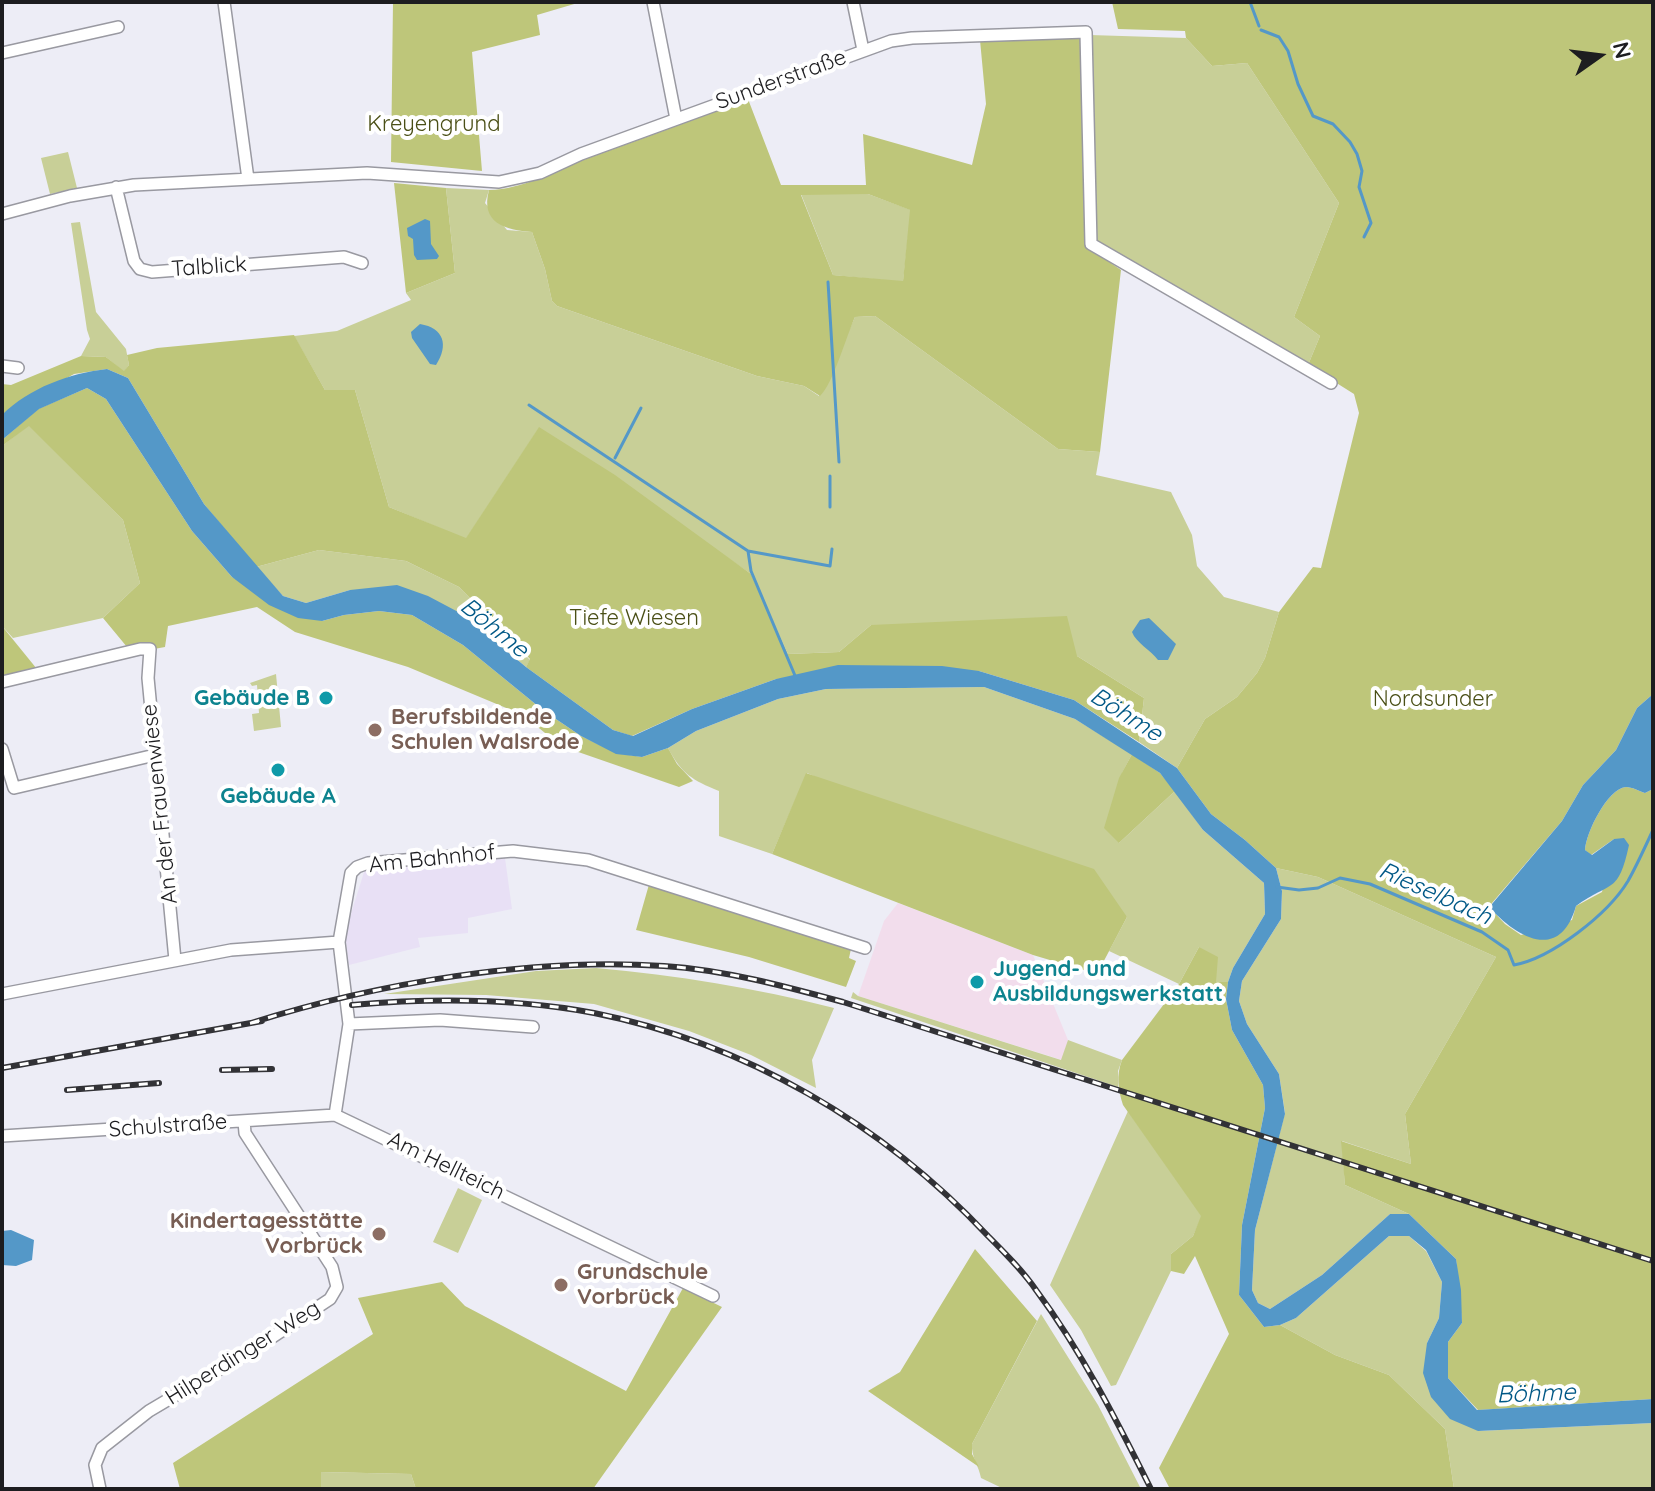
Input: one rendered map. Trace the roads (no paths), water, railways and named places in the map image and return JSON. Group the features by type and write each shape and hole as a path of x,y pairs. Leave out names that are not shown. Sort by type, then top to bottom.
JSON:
{"street":[{"path":"224,2 248,179"},
{"path":"653,2 676,119"},
{"path":"853,2 863,50"},
{"path":"2,53 118,27"},
{"name":"Sunderstraße","path":"2,214 116,187 367,173 510,181 540,173 581,154 863,50 912,38 1086,32 1091,244 1331,383"},
{"name":"Talblick","path":"116,187 134,261 140,269 152,272 344,257 362,263"},
{"path":"2,366 18,368"},
{"name":"An der Frauenwiese","path":"2,682 150,649 148,678 175,960"},
{"path":"2,749 14,788 155,755"},
{"name":"Am Bahnhof","path":"339,942 351,873 357,867 368,863 513,851 588,860 865,948"},
{"path":"2,994 231,950 339,942 349,1024 335,1115"},
{"path":"349,1024 440,1020 533,1027"},
{"name":"Schulstraße","path":"2,1136 335,1115"},
{"name":"Am Hellteich","path":"335,1115 713,1296"},
{"name":"Hilperdinger Weg","path":"100,1489 95,1465 102,1448 149,1411 262,1344 330,1299 337,1287 332,1267 245,1133 244,1121"}],"water":[{"path":"425,219 430,221 431,244 439,256 437,259 417,260 413,239 408,236 407,228"},
{"path":"420,324 434,329 442,338 442,351 436,365 430,364 412,338 411,332"},
{"path":"107,369 128,378 204,504 283,596 306,603 350,590 397,585 428,596 462,614 526,667 613,730 633,736 692,709 776,679 838,665 942,666 979,671 1074,700 1177,768 1211,814 1276,868 1282,891 1281,919 1242,981 1239,1001 1247,1024 1279,1074 1285,1114 1255,1230 1252,1290 1258,1303 1270,1309 1322,1275 1390,1214 1409,1214 1456,1259 1462,1323 1448,1342 1448,1378 1477,1410 1653,1399 1653,1423 1478,1431 1450,1419 1431,1397 1423,1373 1427,1343 1439,1318 1442,1282 1426,1250 1409,1236 1389,1236 1296,1318 1280,1325 1264,1327 1239,1295 1242,1225 1265,1108 1263,1085 1232,1030 1226,999 1233,968 1265,914 1264,883 1203,830 1160,773 1075,719 984,687 826,689 778,699 696,731 668,748 642,757 616,754 581,736 544,711 463,645 412,615 379,611 322,621 298,618 269,605 232,577 192,531 106,399 87,388 39,409 2,440 2,415 13,405 65,378"},
{"path":"1149,618 1176,644 1168,660 1158,660 1132,632 1140,620"},
{"path":"1653,694 1653,789 1645,793 1626,787 1612,795 1593,823 1586,842 1585,850 1592,855 1614,839 1624,838 1629,845 1617,879 1576,906 1560,934 1549,939 1538,939 1513,929 1491,909 1492,904 1562,821 1583,785 1616,750 1637,708"},
{"path":"11,1230 34,1240 32,1260 16,1266 2,1265 2,1231"}],"waterway":[{"path":"1250,2 1259,26"},
{"path":"1261,30 1279,37 1288,51 1298,84 1313,116 1333,124 1357,154 1362,171 1359,187 1371,223 1364,237"},
{"path":"828,282 839,462"},
{"path":"529,405 748,551 830,566 832,549"},
{"path":"615,458 641,408"},
{"path":"830,476 830,507"},
{"path":"748,551 751,571 796,678"},
{"name":"Rieselbach","path":"1277,887 1299,890 1318,888 1340,878 1370,884 1482,932 1508,950 1514,965 1545,954 1578,933 1607,907 1628,881 1653,830"}],"railway":[{"path":"251,1023 350,996 455,976 562,965 664,966 709,971 843,1002 1653,1261"},
{"path":"352,1005 473,1001 534,1004 594,1013 704,1045 757,1067 808,1094 857,1124 903,1158 947,1195 1020,1269 1084,1362 1151,1489"},
{"path":"2,1068 262,1021"},
{"path":"222,1070 272,1069"},
{"path":"67,1090 159,1083"}],"place":[{"name":"Gebäude B","path":"326,698"},
{"name":"Berufsbildende Schulen Walsrode","path":"375,730"},
{"name":"Gebäude A","path":"278,770"},
{"name":"Jugend- und Ausbildungswerkstatt","path":"977,982"},
{"name":"Kindertagesstätte Vorbrück","path":"379,1234"},
{"name":"Grundschule Vorbrück","path":"561,1285"}],"park label":[{"name":"Kreyengrund","path":"434,124"},
{"name":"Tiefe Wiesen","path":"634,618"},
{"name":"Nordsunder","path":"1433,699"}],"water label":[{"name":"Böhme","path":"494,628"},
{"name":"Böhme","path":"1126,715"},
{"name":"Böhme","path":"1536,1394"}]}
